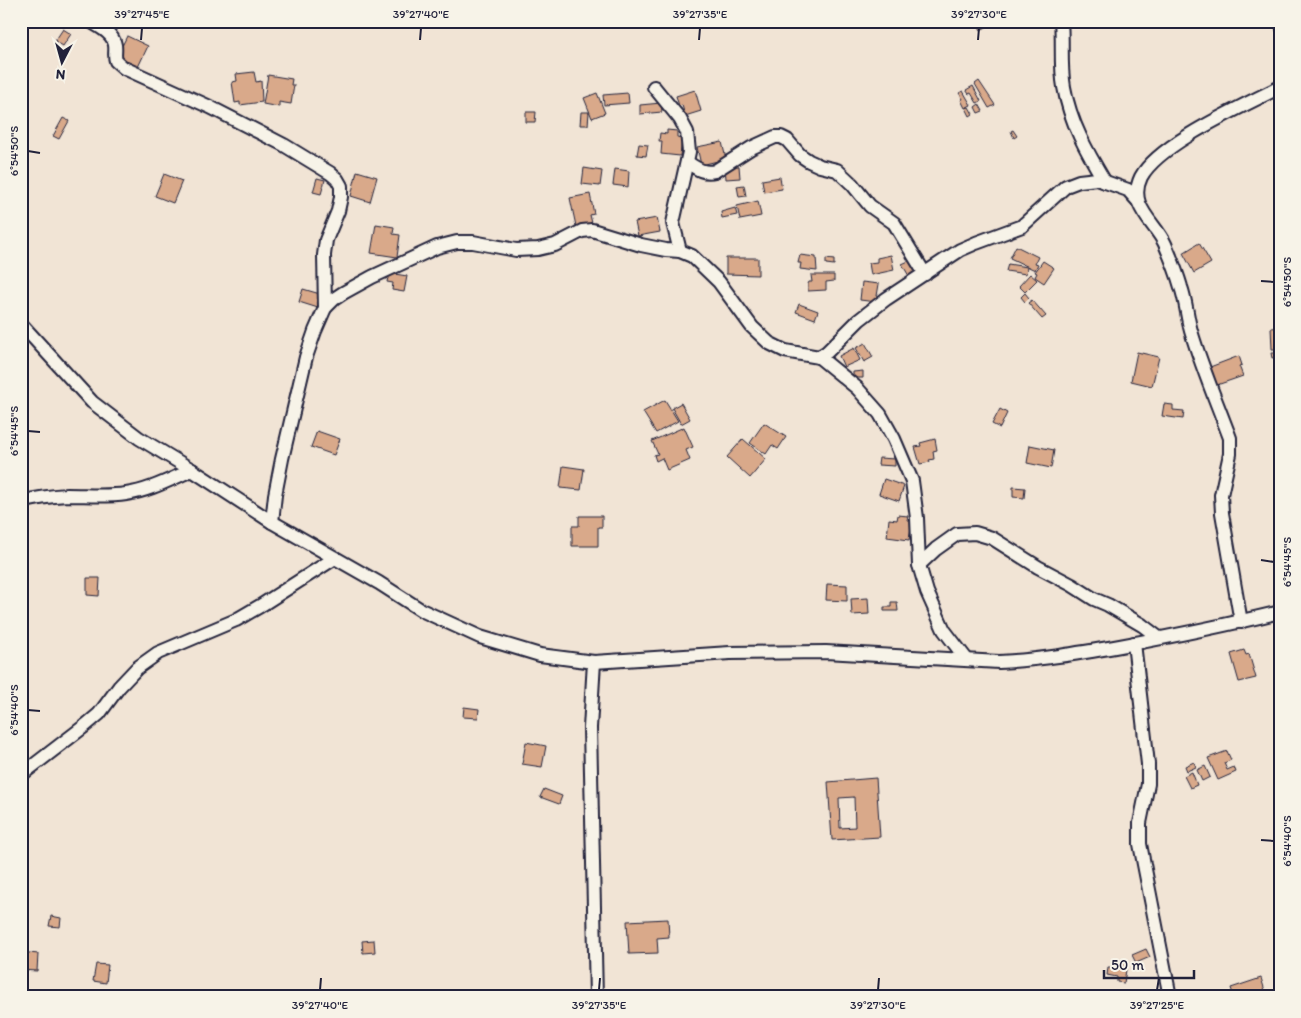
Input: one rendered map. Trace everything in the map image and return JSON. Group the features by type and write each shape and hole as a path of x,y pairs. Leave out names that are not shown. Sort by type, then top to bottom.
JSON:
{"street":[{"path":"90,21 112,37 115,42 116,61 124,68 210,107 284,145 337,179 341,197 338,211 326,240 324,255 325,308"},
{"path":"1061,21 1064,86 1072,118 1087,152 1105,182"},
{"path":"654,87 680,119 687,132 689,144 673,223 680,251"},
{"path":"1138,201 1138,186 1148,167 1179,140 1280,87"},
{"path":"686,162 702,171 715,171 751,148 775,137 781,137 787,140 800,155 809,161 837,170 852,184 870,206 894,223 925,274"},
{"path":"819,356 827,352 859,320 886,299 960,250 1022,226 1066,186 1089,179 1128,190 1138,201 1144,214 1164,242 1181,286 1191,332 1230,438 1230,454 1221,494 1222,513 1241,622"},
{"path":"272,522 274,495 306,357 325,308 334,299 372,277 389,271 422,253 457,242 473,242 516,250 538,249 555,244 582,231 592,230 641,245 680,251 692,256 719,282 752,327 769,343 785,350 819,356 857,388 880,414 894,439 912,481 917,518 919,566 926,592 944,630 967,660"},
{"path":"21,324 92,402 139,438 272,522 421,610 480,637 540,655 594,662 730,653 826,652 999,662 1034,660 1134,643 1241,622 1280,612"},
{"path":"21,502 66,495 105,496 128,494 192,470"},
{"path":"919,566 936,549 957,534 975,533 992,538 1038,567 1142,625 1159,638"},
{"path":"21,775 99,714 119,687 137,668 158,653 236,620 335,558"},
{"path":"1134,643 1148,764 1148,784 1140,823 1140,844 1170,997"},
{"path":"594,662 591,690 590,737 596,997"}],"building":[{"path":"976,21 996,21 981,30"},
{"path":"1272,21 1280,21 1280,38 1279,38"},
{"path":"63,29 71,34 63,46 55,41"},
{"path":"127,36 148,46 138,67 116,58"},
{"path":"254,72 256,82 261,81 262,102 240,105 240,102 235,103 232,82 237,81 236,74"},
{"path":"268,75 292,79 291,85 294,85 291,104 279,102 279,107 263,104"},
{"path":"979,81 995,105 989,108 975,84"},
{"path":"973,86 981,101 977,103 971,93 969,94 966,90"},
{"path":"695,90 701,111 685,116 682,105 679,106 676,96"},
{"path":"963,91 971,105 965,108 959,93"},
{"path":"597,93 605,113 592,118 584,98"},
{"path":"628,93 629,103 604,105 603,95"},
{"path":"661,103 662,112 640,114 640,105"},
{"path":"979,104 983,111 978,113 975,107"},
{"path":"969,107 973,114 970,116 966,108"},
{"path":"526,112 536,112 535,122 526,122"},
{"path":"581,112 589,112 588,125 580,125"},
{"path":"63,118 69,121 59,139 53,136"},
{"path":"667,130 677,131 677,137 682,138 680,156 661,154 662,141 659,141 660,133 667,134"},
{"path":"1013,130 1017,136 1014,138 1011,131"},
{"path":"722,142 726,159 701,165 697,147"},
{"path":"639,144 648,145 646,156 637,155"},
{"path":"725,166 739,166 740,178 726,179"},
{"path":"584,168 602,171 600,186 582,184"},
{"path":"615,169 629,171 628,187 613,185"},
{"path":"357,171 377,177 370,202 351,196"},
{"path":"164,174 182,181 173,203 155,196"},
{"path":"780,177 782,189 764,192 762,180"},
{"path":"317,178 325,180 321,194 313,192"},
{"path":"744,185 746,196 739,197 737,186"},
{"path":"590,194 594,214 590,215 592,223 576,226 570,198"},
{"path":"758,201 761,216 740,220 737,206"},
{"path":"735,208 737,215 722,218 721,212"},
{"path":"657,218 660,232 638,236 635,222"},
{"path":"376,224 394,227 393,234 400,235 397,257 371,253"},
{"path":"1199,243 1211,263 1194,273 1183,253"},
{"path":"1016,246 1038,257 1035,263 1038,264 1035,270 1010,258"},
{"path":"800,255 816,257 817,271 800,269 801,263 798,263"},
{"path":"891,255 894,270 871,275 869,263 877,262 877,258"},
{"path":"726,258 758,258 758,275 726,274"},
{"path":"826,259 834,260 834,265 826,264"},
{"path":"913,259 919,271 909,276 902,264"},
{"path":"1043,261 1054,268 1044,283 1035,277 1037,273 1035,272"},
{"path":"1008,264 1027,267 1026,274 1006,271"},
{"path":"389,273 407,276 404,292 392,290 393,283 387,282"},
{"path":"1030,274 1037,280 1025,292 1019,286"},
{"path":"811,275 834,275 834,281 826,282 826,290 808,291 808,284 812,282"},
{"path":"862,282 879,284 876,302 860,300"},
{"path":"303,289 320,294 318,308 299,302"},
{"path":"1025,293 1029,298 1025,302 1021,297"},
{"path":"1032,300 1046,316 1042,319 1028,303"},
{"path":"799,304 818,311 815,319 796,312"},
{"path":"1280,327 1280,352 1277,352 1277,349 1272,349 1271,328"},
{"path":"865,343 873,357 864,362 856,348"},
{"path":"854,348 860,360 844,367 839,356"},
{"path":"1137,352 1159,357 1152,386 1131,381"},
{"path":"1271,353 1277,353 1277,357 1272,358"},
{"path":"1239,356 1242,365 1239,366 1243,376 1217,385 1210,367"},
{"path":"863,371 863,378 853,378 853,372"},
{"path":"665,400 678,421 656,433 643,412"},
{"path":"681,403 690,419 681,424 672,408"},
{"path":"1164,404 1173,405 1173,410 1184,411 1183,419 1162,416"},
{"path":"1000,409 1007,413 1000,428 992,424"},
{"path":"764,423 786,437 778,449 772,445 766,454 750,443"},
{"path":"684,427 693,447 686,450 690,460 667,470 662,458 656,461 654,455 658,454 652,441"},
{"path":"317,431 340,439 334,455 311,447"},
{"path":"743,439 766,459 750,478 727,457"},
{"path":"935,439 937,450 933,451 934,459 920,464 915,447 921,446 920,443"},
{"path":"1030,445 1054,450 1051,468 1027,463"},
{"path":"879,458 895,459 895,466 878,465"},
{"path":"563,466 584,469 581,490 560,488"},
{"path":"884,479 904,486 899,501 879,494"},
{"path":"1013,487 1025,488 1024,498 1013,497"},
{"path":"898,515 908,516 907,520 912,520 909,540 887,537 889,519 897,520"},
{"path":"579,516 602,516 602,527 598,527 598,546 572,546 572,526 579,526"},
{"path":"87,578 100,578 99,596 87,595"},
{"path":"827,584 847,585 847,601 826,600"},
{"path":"868,598 869,614 852,615 851,599"},
{"path":"891,602 897,602 898,611 884,611 884,607 891,607"},
{"path":"1244,650 1246,655 1249,654 1256,678 1239,682 1231,654"},
{"path":"464,707 479,709 478,718 463,717"},
{"path":"526,742 546,746 542,767 522,764"},
{"path":"1227,751 1231,760 1224,763 1227,770 1234,767 1236,772 1218,780 1208,758"},
{"path":"1194,762 1196,767 1187,771 1185,766"},
{"path":"1205,766 1210,777 1202,781 1197,770"},
{"path":"1192,772 1197,785 1190,788 1184,776"},
{"path":"876,778 880,837 832,840 828,782","holes":["854,797 855,827 840,828 839,798"]},
{"path":"544,789 562,796 559,804 540,797"},
{"path":"51,916 61,918 60,927 49,926"},
{"path":"668,919 669,937 657,938 658,953 629,954 627,921"},
{"path":"374,940 375,952 363,953 362,941"},
{"path":"1146,949 1150,957 1136,963 1132,955"},
{"path":"21,952 38,954 37,971 21,970"},
{"path":"1120,962 1127,963 1124,983 1117,982 1117,977 1107,975 1108,967 1119,968"},
{"path":"96,964 108,965 106,983 93,981"},
{"path":"1261,978 1267,997 1234,997 1231,988"},
{"path":"21,992 35,992 35,997 21,997"}]}
